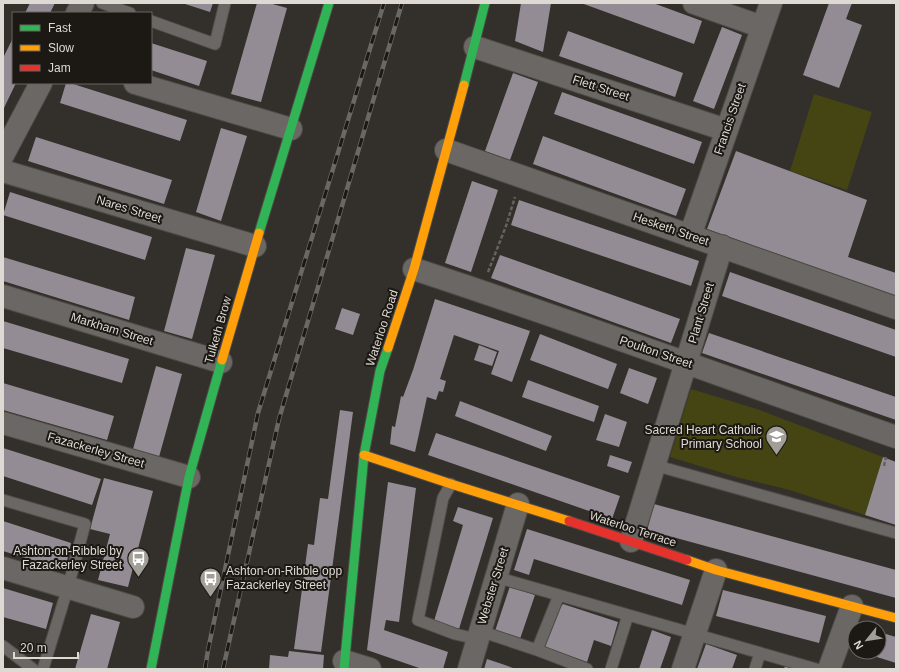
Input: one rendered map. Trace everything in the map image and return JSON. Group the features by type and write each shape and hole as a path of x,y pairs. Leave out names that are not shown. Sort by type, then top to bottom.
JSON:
{"street":[{"path":"78,12 83,3"},
{"name":"Tulketh Brow","path":"151,669 189,477 254,246 329,3"},
{"name":"Waterloo Road","path":"344,665 364,455 380,371 414,269 475,47 485,3"},
{"path":"694,3 762,27"},
{"name":"Francis Street","path":"690,236 771,3"},
{"name":"Flett Street","path":"475,47 726,130"},
{"path":"3,155 40,84"},
{"path":"138,84 291,129"},
{"name":"Hesketh Street","path":"446,150 896,308"},
{"name":"Nares Street","path":"3,171 254,246"},
{"name":"Plant Street","path":"631,541 722,246"},
{"name":"Poulton Street","path":"414,269 686,362 896,437"},
{"name":"Markham Street","path":"3,296 221,362"},
{"name":"Fazackerley Street","path":"3,423 189,477"},
{"name":"Waterloo Terrace","path":"364,455 451,484 518,504 716,570 896,618"},
{"name":"Webster Street","path":"469,669 518,504"},
{"path":"3,568 133,607"},
{"path":"683,669 716,570"},
{"path":"830,669 852,606"},
{"path":"344,665 370,669"}],"lane":[{"path":"102,3 127,12"},
{"path":"152,21 215,44 225,3"},
{"path":"654,465 896,533"},
{"path":"451,484 443,498 418,620 455,634 478,635 537,650 587,669"},
{"path":"3,500 86,524 43,669"},
{"path":"496,577 816,669"},
{"path":"537,650 559,595"},
{"path":"610,669 628,615"},
{"path":"3,646 33,669"},
{"path":"756,669 760,653"}],"path":[{"path":"481,291 506,226 522,176"}],"shaded area":[{"path":"814,94 872,112 847,190 790,171"},
{"name":"Sacred Heart Catholic Primary School","path":"691,389 757,409 883,457 865,515 790,490 736,477 670,457"}],"building":[{"path":"30,3 55,3 50,12 26,12"},
{"path":"182,3 213,3 210,12"},
{"path":"257,3 269,3 287,8 261,102 231,94"},
{"path":"521,3 551,3 543,52 515,41"},
{"path":"581,3 653,3 702,21 694,44"},
{"path":"829,3 852,3 846,19 862,25 839,88 803,75"},
{"path":"722,27 742,35 714,109 693,101"},
{"path":"568,31 683,73 675,97 559,56"},
{"path":"12,40 12,84 16,84 3,110 3,58"},
{"path":"152,43 207,61 199,86 152,70"},
{"path":"513,73 538,82 510,160 485,151"},
{"path":"66,84 73,84 187,120 180,141 60,103"},
{"path":"562,92 702,142 694,164 554,114"},
{"path":"221,128 247,136 221,221 196,212"},
{"path":"543,136 686,189 676,216 533,164"},
{"path":"36,137 172,180 164,204 28,161"},
{"path":"736,151 867,200 848,257 896,273 896,296 707,229"},
{"path":"472,181 498,190 471,272 445,263"},
{"path":"10,192 152,237 145,260 3,215"},
{"path":"519,200 699,261 691,286 511,225"},
{"path":"186,248 215,255 192,339 164,331"},
{"path":"500,255 680,319 671,343 491,278"},
{"path":"3,257 135,297 129,320 3,281"},
{"path":"730,272 896,330 896,357 722,296"},
{"path":"435,299 530,331 512,382 491,374 499,351 454,335 440,379 446,381 443,392 439,391 436,400 427,397 415,452 390,444 392,426 395,427 401,396 403,397 413,370"},
{"path":"342,308 360,314 353,335 335,329"},
{"path":"3,321 129,359 122,383 3,348"},
{"path":"709,333 896,397 896,420 702,353"},
{"path":"540,334 617,364 608,389 530,360"},
{"path":"479,345 497,352 492,366 474,360"},
{"path":"156,366 182,374 159,457 133,449"},
{"path":"629,368 657,378 648,404 620,393"},
{"path":"528,380 599,406 594,422 522,397"},
{"path":"3,383 114,416 107,440 3,410"},
{"path":"460,401 552,436 546,451 455,416"},
{"path":"340,410 353,412 321,652 294,649 308,544 314,545 320,498 328,499"},
{"path":"605,414 627,422 619,447 596,440"},
{"path":"436,433 620,496 612,519 428,455"},
{"path":"3,448 101,479 92,505 3,476"},
{"path":"610,455 632,462 628,473 607,466"},
{"path":"883,457 896,462 896,525 865,515"},
{"path":"104,478 153,491 128,587 98,580 110,534 90,529"},
{"path":"388,482 416,488 399,622 386,620 384,630 448,652 443,669 422,669 367,650"},
{"path":"654,504 896,570 896,598 647,530"},
{"path":"458,507 493,518 459,629 434,621 463,525 453,521"},
{"path":"3,521 71,543 65,570 3,551"},
{"path":"527,529 690,580 682,605 534,559 529,575 514,570"},
{"path":"510,586 535,595 520,639 495,631"},
{"path":"3,588 53,603 46,629 3,617"},
{"path":"723,590 826,616 819,643 716,616"},
{"path":"563,604 618,622 611,646 594,640 587,662 545,647 555,614"},
{"path":"91,614 120,622 107,669 75,669"},
{"path":"652,630 671,637 666,652 660,669 639,669"},
{"path":"887,634 896,637 896,663 886,660"},
{"path":"706,644 737,655 732,669 697,669"},
{"path":"289,651 324,655 323,669 269,669 270,655 288,657"},
{"path":"487,659 502,664 516,669 484,669"},
{"path":"786,663 802,669 784,669"}],"railway":[{"path":"205,669 258,413 384,3"},
{"path":"223,669 279,419 402,3"}],"traffic: fast":[{"path":"259,233 329,3"},
{"path":"464,85 485,3"},
{"path":"344,669 364,455 380,371 388,348"},
{"path":"151,669 189,477 222,360"}],"traffic: slow":[{"path":"388,348 414,269 464,85"},
{"path":"222,360 259,233"},
{"path":"364,455 569,521"},
{"path":"687,560 716,570 896,618"}],"traffic: jam":[{"path":"569,521 687,560"}],"place":[{"name":"Sacred Heart Catholic Primary School","path":"777,456"},
{"name":"Ashton-on-Ribble by Fazackerley Street","path":"138,578"},
{"name":"Ashton-on-Ribble opp Fazackerley Street","path":"210,598"}]}
